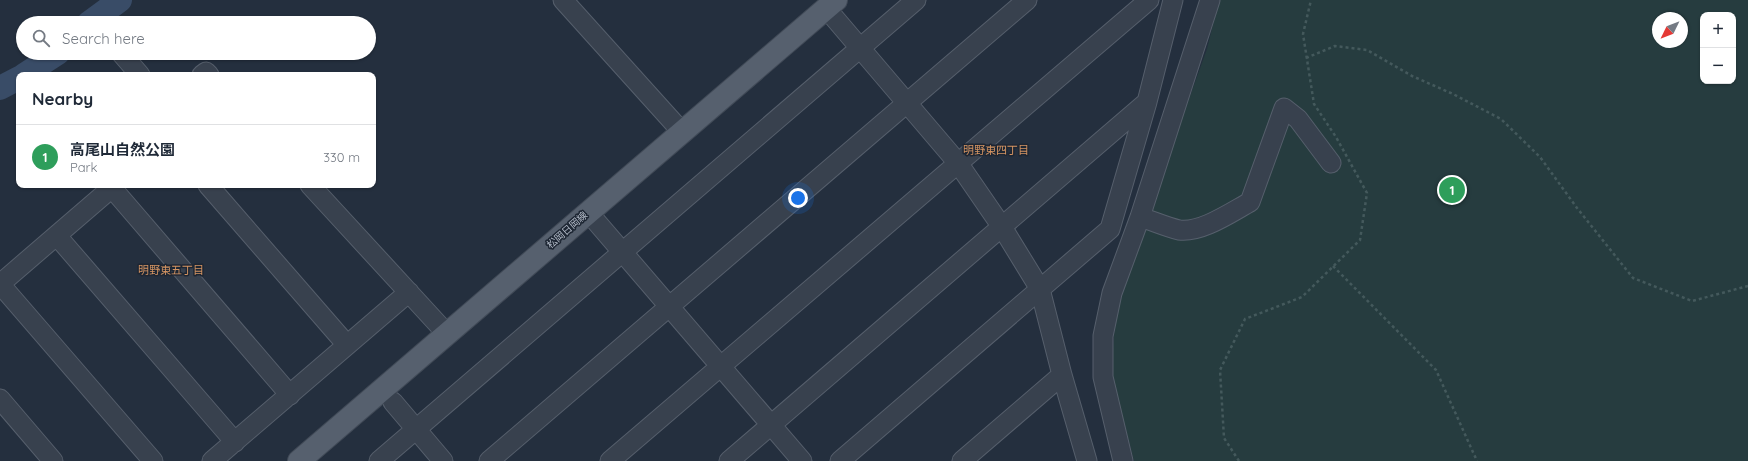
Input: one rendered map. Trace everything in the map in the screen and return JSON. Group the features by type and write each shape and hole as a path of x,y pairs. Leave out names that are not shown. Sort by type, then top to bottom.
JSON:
{"main road":[{"name":"松岡日岡線","path":"299,461 831,4"}],"street":[{"path":"563,0 682,132"},
{"path":"379,461 916,0"},
{"path":"489,461 1026,0"},
{"path":"840,461 1110,229 1147,102 1173,0"},
{"path":"1123,461 1103,377 1103,336 1112,293 1140,217 1210,0"},
{"path":"610,461 958,163 1141,2"},
{"path":"831,4 860,48 908,102 958,163 1002,227 1040,289 1084,459"},
{"path":"128,60 138,72"},
{"path":"729,461 1147,102"},
{"path":"1140,217 1179,230 1189,230 1202,227 1250,202 1284,108 1298,118 1330,163"},
{"path":"112,188 0,284 153,461"},
{"path":"116,188 290,395"},
{"path":"211,188 347,345"},
{"path":"313,188 447,334"},
{"path":"588,212 802,461"},
{"path":"57,236 235,442"},
{"path":"212,461 409,292"},
{"path":"962,461 1062,375"},
{"path":"0,399 53,461"},
{"path":"393,402 443,461"}],"path":[{"path":"1243,461 1239,461 1224,438 1220,370 1245,319 1302,297 1360,240 1367,193 1336,137 1314,104 1303,34 1312,0"},
{"path":"1306,58 1335,46 1367,50 1412,76 1453,94 1501,119 1540,157 1577,208 1633,278 1692,301 1748,286"},
{"path":"1333,266 1436,370 1477,461"}],"green space":[{"path":"1219,0 1748,0 1748,461 1134,461 1111,372 1117,299 1207,49"}],"waterway":[{"path":"98,16 120,0"},
{"path":"29,72 47,60"},
{"path":"0,88 16,80"}],"place":[{"name":"高尾山自然公園","path":"1452,190"}],"district":[{"name":"明野東四丁目","path":"996,150"},
{"name":"明野東五丁目","path":"171,270"}]}
